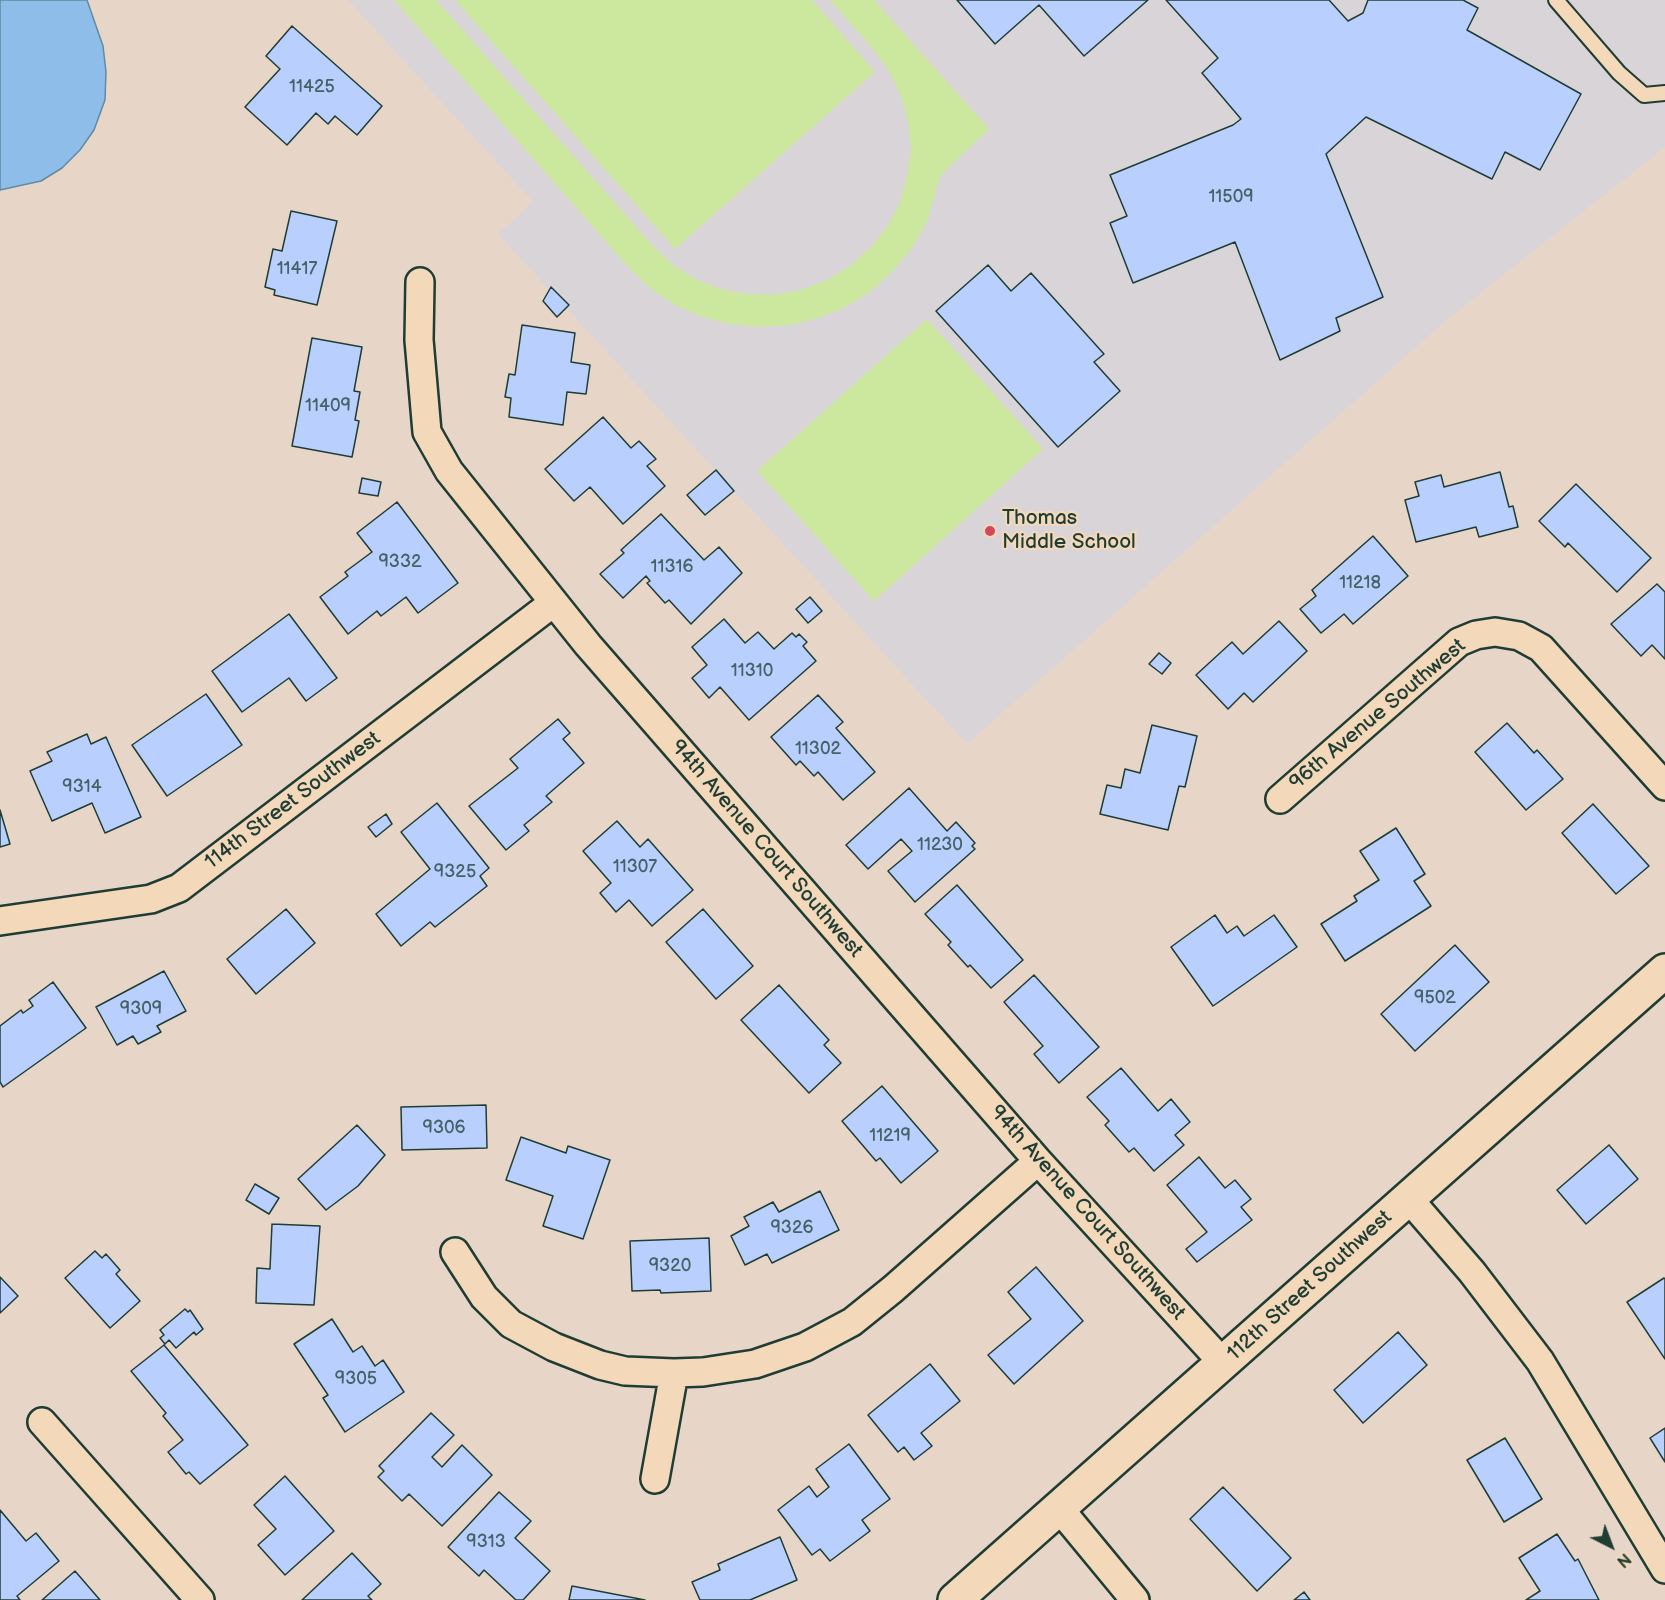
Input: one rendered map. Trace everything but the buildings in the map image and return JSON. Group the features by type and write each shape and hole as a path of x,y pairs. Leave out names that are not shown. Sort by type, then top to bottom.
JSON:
{"street":[{"name":"94th Avenue Court Southwest","path":"420,282 419,340 427,432 449,471 553,603 1038,1161 1223,1363"},
{"name":"114th Street Southwest","path":"0,921 151,899 179,888 553,603"},
{"name":"96th Avenue Southwest","path":"1280,799 1459,642 1476,635 1495,632 1520,636 1541,648 1665,786"},
{"name":"112th Street Southwest","path":"955,1600 1665,971"},
{"path":"454,1252 484,1297 511,1324 554,1347 600,1365 625,1371 704,1372 755,1364 805,1347 852,1322 1038,1161"},
{"path":"1409,1198 1472,1272 1540,1361 1665,1569"},
{"path":"655,1479 674,1372"},
{"path":"42,1422 200,1600"},
{"path":"1059,1508 1135,1600"}],"lane":[{"path":"1556,0 1619,73 1644,95 1665,93"}],"shaded area":[{"name":"Thomas Middle School","path":"348,0 1665,0 1665,147 1449,318 967,744 498,234 533,202"}],"green space":[{"path":"394,0 436,0 652,245 672,264 695,279 720,289 747,294 774,295 801,290 827,280 850,266 870,248 887,227 900,203 911,149 908,122 901,96 889,71 873,49 830,0 874,0 989,129 940,176 927,222 912,248 893,271 871,291 846,307 818,318 790,325 760,327 730,324 702,317 675,305 650,288 629,268"},
{"path":"455,0 812,0 875,72 675,249"},
{"path":"927,319 1043,449 874,601 757,471"}],"water":[{"path":"0,0 87,0 103,46 106,72 105,100 94,130 80,150 62,168 41,181 0,190"}],"place":[{"name":"Thomas Middle School","path":"990,531"}]}
